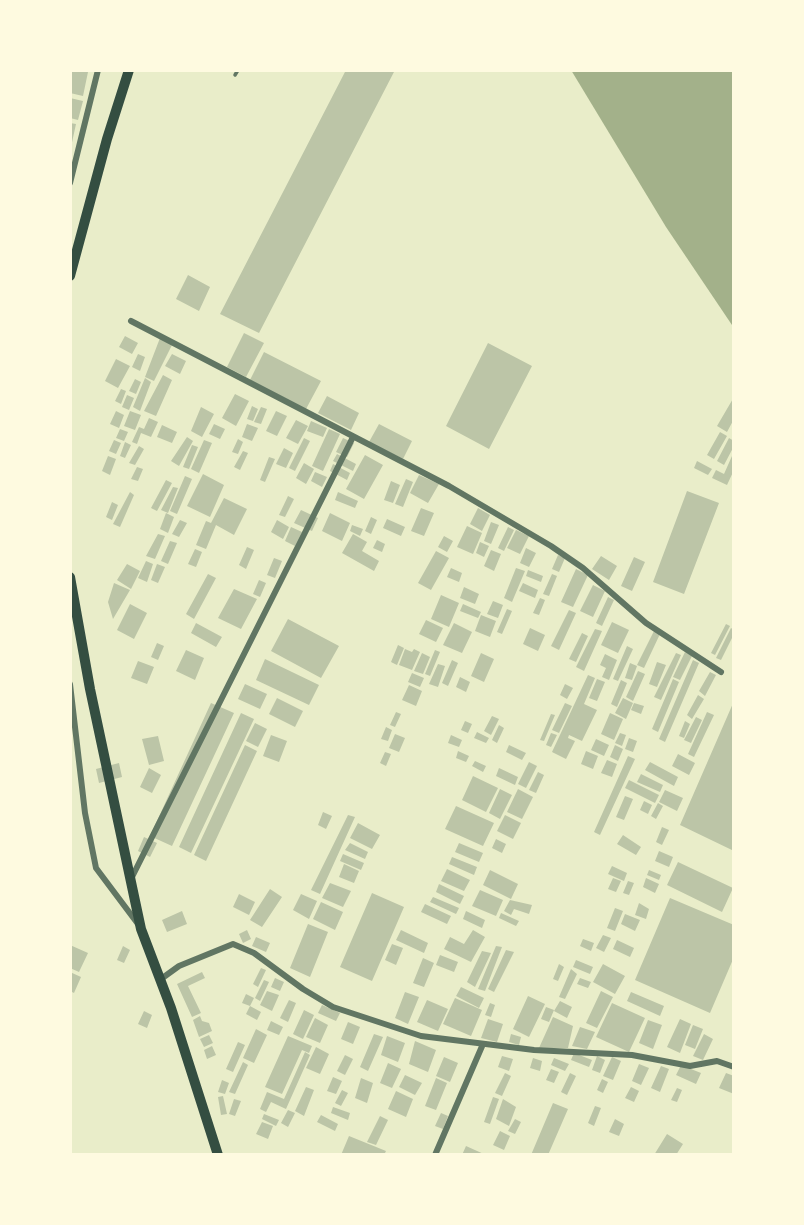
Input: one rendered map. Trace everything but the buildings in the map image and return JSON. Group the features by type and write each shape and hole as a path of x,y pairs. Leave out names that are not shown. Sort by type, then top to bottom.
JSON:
{"main road":[{"path":"70,276 107,139 129,70"},
{"path":"70,578 90,689 141,929 161,979 218,1155"}],"street":[{"path":"70,183 98,70"},
{"path":"131,321 449,486 551,546 583,568 646,623 721,672"},
{"path":"132,877 353,437"},
{"path":"70,684 85,813 96,868 141,929"},
{"path":"161,979 179,966 233,944 254,953 333,1007 421,1036 534,1050 632,1055 690,1066 717,1061 734,1067"},
{"path":"436,1155 483,1044"}],"lane":[{"path":"235,75 238,70"}],"shaded area":[{"path":"571,70 734,70 734,328 666,227"}]}
